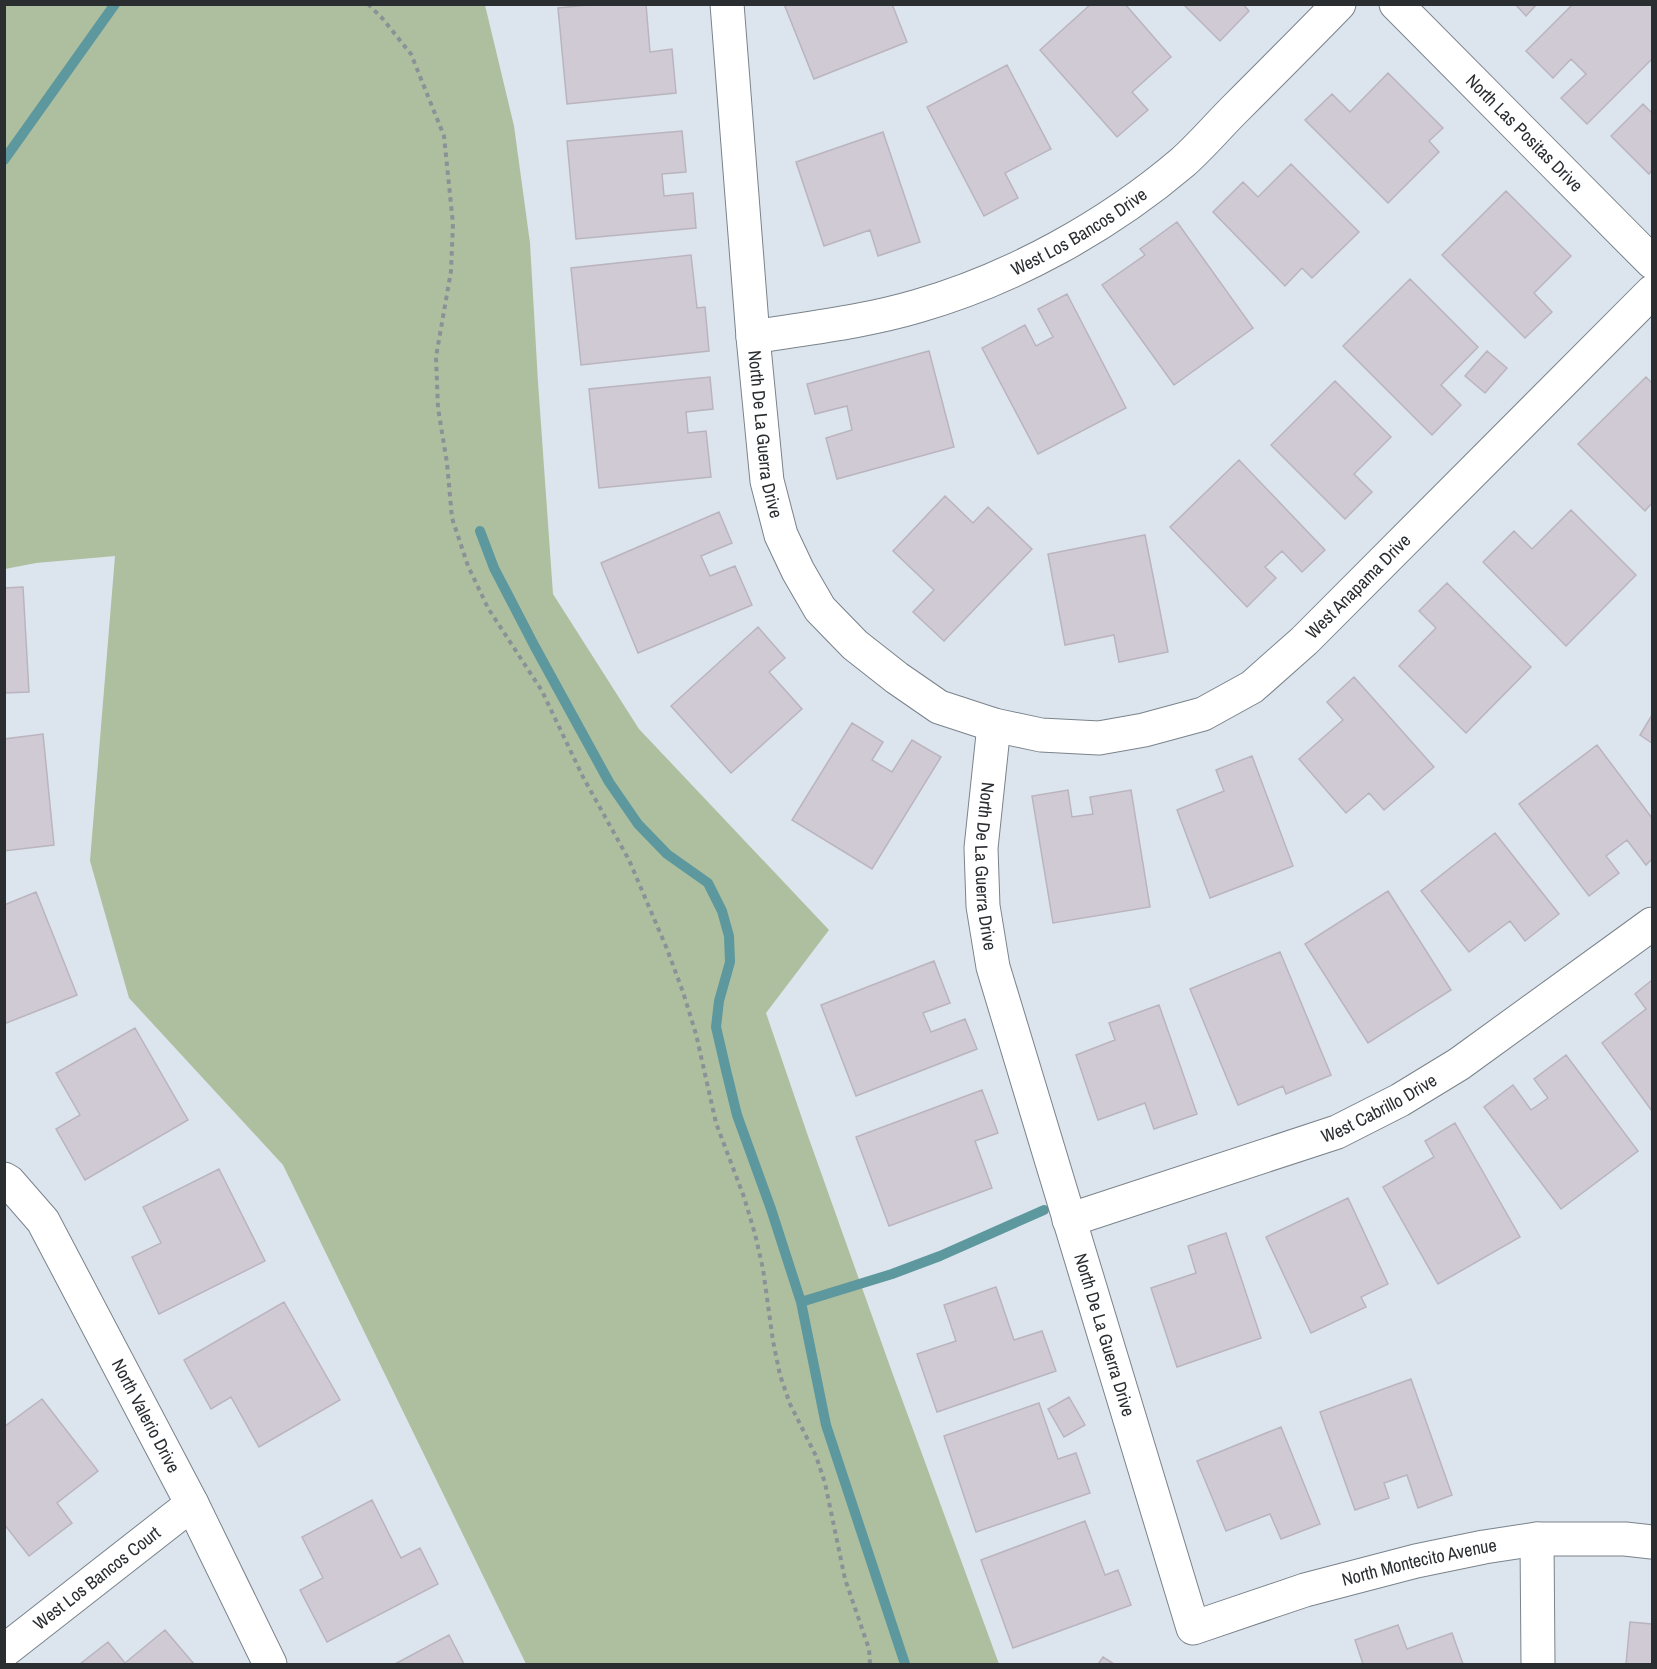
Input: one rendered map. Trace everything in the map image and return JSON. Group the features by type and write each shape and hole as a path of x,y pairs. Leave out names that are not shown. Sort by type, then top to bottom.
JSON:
{"street":[{"name":"North De La Guerra Drive","path":"727,4 753,337 767,481 781,535 820,609 855,645 897,678 939,706 994,725 981,848 983,906 993,967 1193,1628"},
{"name":"West Los Bancos Drive","path":"753,337 876,317 919,306 1021,266 1076,237 1136,198 1184,161 1339,4"},
{"name":"North Las Positas Drive","path":"1396,4 1653,262"},
{"name":"West Anapama Drive","path":"994,725 1041,735 1099,738 1144,730 1203,714 1252,687 1304,641 1653,292"},
{"name":"West Cabrillo Drive","path":"1069,1220 1337,1132 1400,1100 1459,1064 1653,924"},
{"name":"North Valerio Drive","path":"4,1179 44,1221 192,1504 270,1665"},
{"name":"West Los Bancos Court","path":"4,1652 192,1504"},
{"name":"North Montecito Avenue","path":"1193,1628 1305,1590 1394,1566 1484,1547 1537,1539 1625,1539 1653,1542"},
{"path":"1537,1539 1538,1665"}],"path":[{"path":"368,4 411,54 444,136 453,224 451,272 436,357 438,408 447,463 452,518 468,566 488,608 542,691 583,777 628,860 683,992 696,1034 716,1123 744,1197 755,1234 780,1375 790,1404 816,1456 825,1483 845,1579 869,1649 870,1665"}],"green space":[{"path":"5,4 485,5 514,126 530,243 553,594 639,729 829,930 766,1013 892,1372 999,1664 526,1664 283,1165 129,998 90,861 115,556 36,563 5,569"}],"building":[{"path":"598,4 646,4 650,52 672,49 676,93 567,104 558,8"},
{"path":"784,4 892,4 907,42 814,79"},
{"path":"1091,4 1125,4 1171,57 1132,92 1148,110 1117,137 1040,50"},
{"path":"1183,4 1243,4 1249,11 1220,41"},
{"path":"1515,4 1537,4 1526,16"},
{"path":"1573,4 1652,4 1652,59 1587,124 1561,98 1586,74 1571,59 1553,78 1526,51"},
{"path":"1007,65 1051,149 1005,173 1018,198 984,216 927,107"},
{"path":"1388,73 1443,128 1429,141 1439,152 1388,203 1305,120 1332,94 1350,112"},
{"path":"1643,104 1652,113 1652,170 1649,174 1611,136"},
{"path":"682,131 686,172 662,174 664,196 693,193 696,228 576,239 567,141"},
{"path":"883,132 920,242 878,256 870,230 824,246 796,162"},
{"path":"1291,164 1359,232 1312,278 1302,268 1285,286 1213,212 1243,182 1258,197"},
{"path":"1506,191 1571,256 1534,293 1552,312 1525,338 1442,255"},
{"path":"1177,222 1253,328 1174,385 1102,285 1145,255 1140,249"},
{"path":"691,255 697,308 705,307 709,351 581,365 571,268"},
{"path":"1410,279 1478,347 1441,385 1461,405 1432,435 1343,346"},
{"path":"1067,294 1126,408 1038,454 982,348 1025,325 1036,346 1053,337 1038,309"},
{"path":"929,351 954,447 837,479 826,438 852,430 847,406 815,414 807,384"},
{"path":"1487,351 1507,368 1485,393 1465,376"},
{"path":"710,377 713,409 686,412 688,433 706,431 711,477 599,488 589,389"},
{"path":"1646,377 1652,383 1652,503 1645,511 1578,444"},
{"path":"1335,381 1391,437 1354,474 1372,492 1345,519 1271,445"},
{"path":"1239,460 1325,550 1302,572 1282,551 1265,567 1276,578 1247,607 1170,527"},
{"path":"945,496 973,523 988,507 1032,549 944,641 913,612 934,590 893,551"},
{"path":"1571,510 1636,575 1566,646 1483,562 1514,531 1532,549"},
{"path":"719,512 732,543 701,556 710,576 735,566 752,605 638,653 601,563"},
{"path":"1145,535 1168,652 1119,662 1114,635 1065,645 1048,554"},
{"path":"1447,583 1531,667 1466,733 1399,666 1436,628 1419,611"},
{"path":"23,587 29,692 4,693 4,588"},
{"path":"758,627 785,658 769,672 802,709 731,773 671,706"},
{"path":"1354,677 1434,767 1384,810 1369,793 1346,813 1299,759 1343,720 1327,702"},
{"path":"1652,715 1652,743 1640,735"},
{"path":"852,723 883,742 872,760 892,772 912,740 941,757 872,869 792,820"},
{"path":"43,734 54,845 4,851 4,739"},
{"path":"1597,745 1652,818 1652,859 1646,865 1627,840 1606,856 1619,873 1589,896 1519,804"},
{"path":"1252,756 1293,866 1210,898 1177,810 1224,791 1216,770"},
{"path":"1068,790 1072,817 1093,814 1090,797 1131,790 1150,907 1053,923 1032,796"},
{"path":"1495,833 1559,914 1525,941 1510,921 1469,952 1421,891"},
{"path":"1388,891 1451,990 1368,1043 1305,944"},
{"path":"36,892 77,995 4,1024 4,905"},
{"path":"1280,952 1331,1075 1286,1094 1283,1086 1238,1105 1190,989"},
{"path":"934,961 950,1003 923,1013 931,1032 965,1019 977,1049 856,1096 821,1005"},
{"path":"1652,980 1652,1111 1602,1043 1646,1009 1635,994"},
{"path":"1159,1005 1197,1114 1154,1129 1145,1103 1098,1120 1076,1055 1115,1040 1109,1023"},
{"path":"135,1028 188,1120 85,1180 56,1129 80,1115 56,1073"},
{"path":"1566,1055 1638,1151 1561,1209 1484,1107 1513,1085 1531,1110 1548,1098 1534,1079"},
{"path":"982,1090 998,1133 975,1141 992,1188 889,1226 856,1137"},
{"path":"1455,1123 1520,1237 1438,1284 1383,1187 1434,1157 1425,1141"},
{"path":"219,1169 265,1261 159,1314 132,1257 161,1243 143,1207"},
{"path":"1348,1198 1388,1284 1361,1297 1366,1307 1311,1333 1266,1237"},
{"path":"1226,1233 1261,1338 1177,1367 1151,1288 1196,1273 1188,1246"},
{"path":"996,1287 1014,1340 1042,1331 1056,1371 937,1412 917,1354 956,1341 944,1305"},
{"path":"284,1302 340,1400 259,1447 231,1397 211,1409 184,1360"},
{"path":"1411,1379 1452,1495 1418,1508 1407,1475 1384,1483 1389,1498 1355,1510 1320,1412"},
{"path":"1069,1397 1085,1425 1064,1437 1048,1409"},
{"path":"42,1399 98,1471 57,1503 72,1523 29,1556 4,1524 4,1427"},
{"path":"1039,1403 1058,1459 1076,1453 1090,1493 976,1532 944,1436"},
{"path":"1281,1427 1320,1524 1281,1539 1270,1514 1226,1531 1197,1461"},
{"path":"372,1500 401,1558 420,1548 438,1584 327,1642 300,1590 323,1578 302,1537"},
{"path":"1085,1521 1105,1575 1118,1570 1131,1605 1013,1648 981,1560"},
{"path":"1630,1622 1652,1624 1652,1664 1626,1664"},
{"path":"1398,1625 1407,1649 1452,1633 1463,1664 1363,1664 1355,1640"},
{"path":"165,1630 194,1664 80,1664 108,1642 125,1663"},
{"path":"449,1635 464,1664 395,1664"},
{"path":"1103,1657 1114,1664 1098,1664"}],"waterway":[{"path":"4,160 115,4"},
{"path":"480,531 494,568 609,782 638,824 667,854 708,883 722,911 729,936 730,962 719,1001 716,1027 726,1070 737,1115 801,1302 826,1425 905,1664"},
{"path":"801,1302 892,1274 940,1256 1044,1210"}]}
